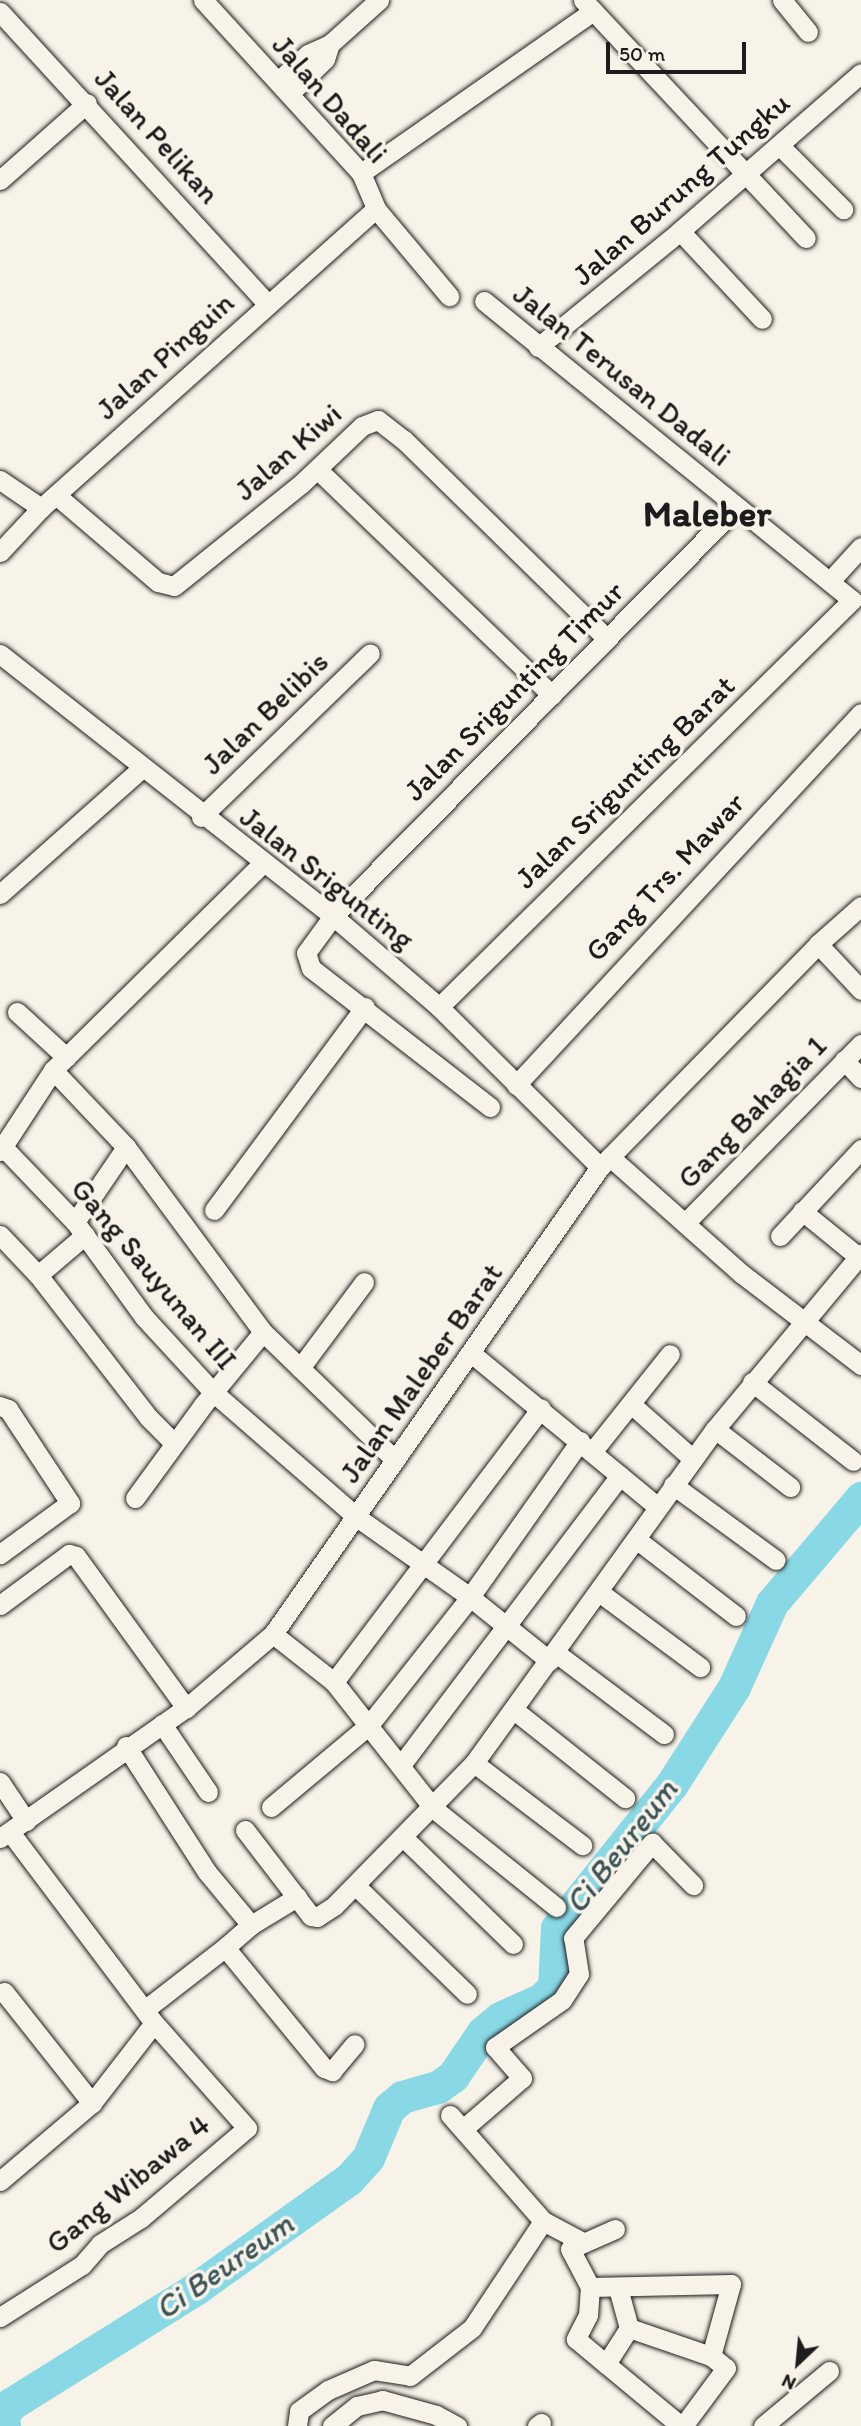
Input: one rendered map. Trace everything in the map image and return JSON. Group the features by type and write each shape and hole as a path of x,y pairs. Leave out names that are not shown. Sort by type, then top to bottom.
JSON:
{"street":[{"name":"Jalan Dadali","path":"203,0 361,173 376,209 449,296"},
{"path":"283,88 325,59 330,44 379,0"},
{"path":"782,0 808,32"},
{"path":"361,173 588,5 744,175 806,238"},
{"name":"Jalan Pelikan","path":"0,12 87,103 267,303"},
{"name":"Jalan Burung Tungku","path":"538,347 680,231 861,73"},
{"path":"0,180 87,103"},
{"path":"779,145 843,209"},
{"name":"Jalan Pinguin","path":"0,552 41,508 267,303 376,209"},
{"path":"680,231 762,319"},
{"name":"Jalan Terusan Dadali","path":"484,301 852,600"},
{"name":"Jalan Kiwi","path":"56,495 158,582 174,586 317,469 362,426 382,422 607,639"},
{"path":"317,469 551,695"},
{"path":"0,480 41,508"},
{"name":"Jalan Srigunting Timur","path":"365,1007 311,968 304,957 333,916 737,507"},
{"path":"830,581 861,547"},
{"name":"Jalan Srigunting Barat","path":"439,1007 852,600"},
{"name":"Jalan Belibis","path":"201,817 370,653"},
{"name":"Jalan Srigunting","path":"0,654 201,817 333,916 439,1007 516,1085 605,1162 686,1222 742,1274 861,1365"},
{"name":"Gang Trs. Mawar","path":"516,1085 861,713"},
{"path":"0,894 142,768"},
{"path":"2,1149 60,1064 262,864"},
{"name":"Jalan Maleber Barat","path":"12,1830 126,1746 186,1708 273,1634 358,1518 395,1460 605,1162 818,944 861,906"},
{"path":"818,944 861,990"},
{"path":"214,1210 365,1007 490,1107"},
{"path":"17,1012 126,1147 263,1332 395,1460"},
{"name":"Gang Bahagia 1","path":"686,1222 861,1044"},
{"path":"844,1059 861,1078"},
{"path":"38,1275 80,1229 126,1147"},
{"name":"Gang Sauyunan III","path":"2,1149 80,1229 180,1360 213,1392 358,1518 664,1734"},
{"path":"780,1236 861,1149"},
{"path":"245,1830 297,1897 317,1917 404,1838 474,1763 715,1429 860,1257 802,1211"},
{"path":"0,1235 38,1275 148,1417 174,1443"},
{"path":"299,1368 364,1282"},
{"path":"135,1498 213,1392 263,1332"},
{"path":"471,1353 658,1507"},
{"path":"271,1807 369,1725 586,1446 631,1404 670,1354"},
{"path":"752,1382 853,1461"},
{"path":"631,1404 693,1459"},
{"path":"0,1406 8,1409 70,1503 0,1553"},
{"path":"334,1682 541,1408"},
{"path":"715,1429 790,1487"},
{"path":"401,1765 620,1475"},
{"path":"673,1485 776,1560"},
{"path":"636,1539 736,1616"},
{"path":"0,1605 69,1554 76,1556 186,1708"},
{"path":"599,1592 700,1667"},
{"path":"273,1634 334,1682 433,1808 556,1908"},
{"path":"514,1710 625,1798"},
{"path":"162,1724 208,1792"},
{"path":"126,1746 207,1872 251,1926"},
{"path":"474,1763 582,1844"},
{"path":"0,1782 12,1830 150,2016"},
{"path":"404,1838 513,1944"},
{"path":"581,2241 543,2221 456,2122 522,2078 495,2047 562,2000 579,1974 573,1938 652,1843 693,1885"},
{"path":"355,1885 467,1994"},
{"path":"0,2181 92,2103 150,2016 251,1926 297,1897"},
{"path":"227,1946 324,2068 332,2071 355,2044"},
{"path":"4,1992 92,2103"},
{"name":"Gang Wibawa 4","path":"0,2317 82,2265 100,2244 141,2218 247,2127 150,2016"},
{"path":"297,2426 299,2411 328,2390 374,2370 410,2376 472,2329 543,2221"},
{"path":"615,2229 581,2241 570,2249 590,2287 588,2315 576,2339 606,2364 690,2423 726,2368 711,2356 629,2328"},
{"path":"590,2287 731,2284 711,2356"},
{"path":"606,2364 629,2328 618,2288"},
{"path":"763,2426 829,2371"},
{"path":"336,2425 357,2406 382,2400 436,2414 457,2426"}],"waterway":[{"name":"Ci Beureum","path":"4,2426 3,2415 11,2404 198,2287 349,2179 368,2158 389,2108 402,2097 438,2087 453,2076 483,2032 500,2018 542,1999 554,1987 557,1928 672,1784 734,1687 772,1603 861,1498"}],"district":[{"name":"Maleber","path":"707,513"}]}
